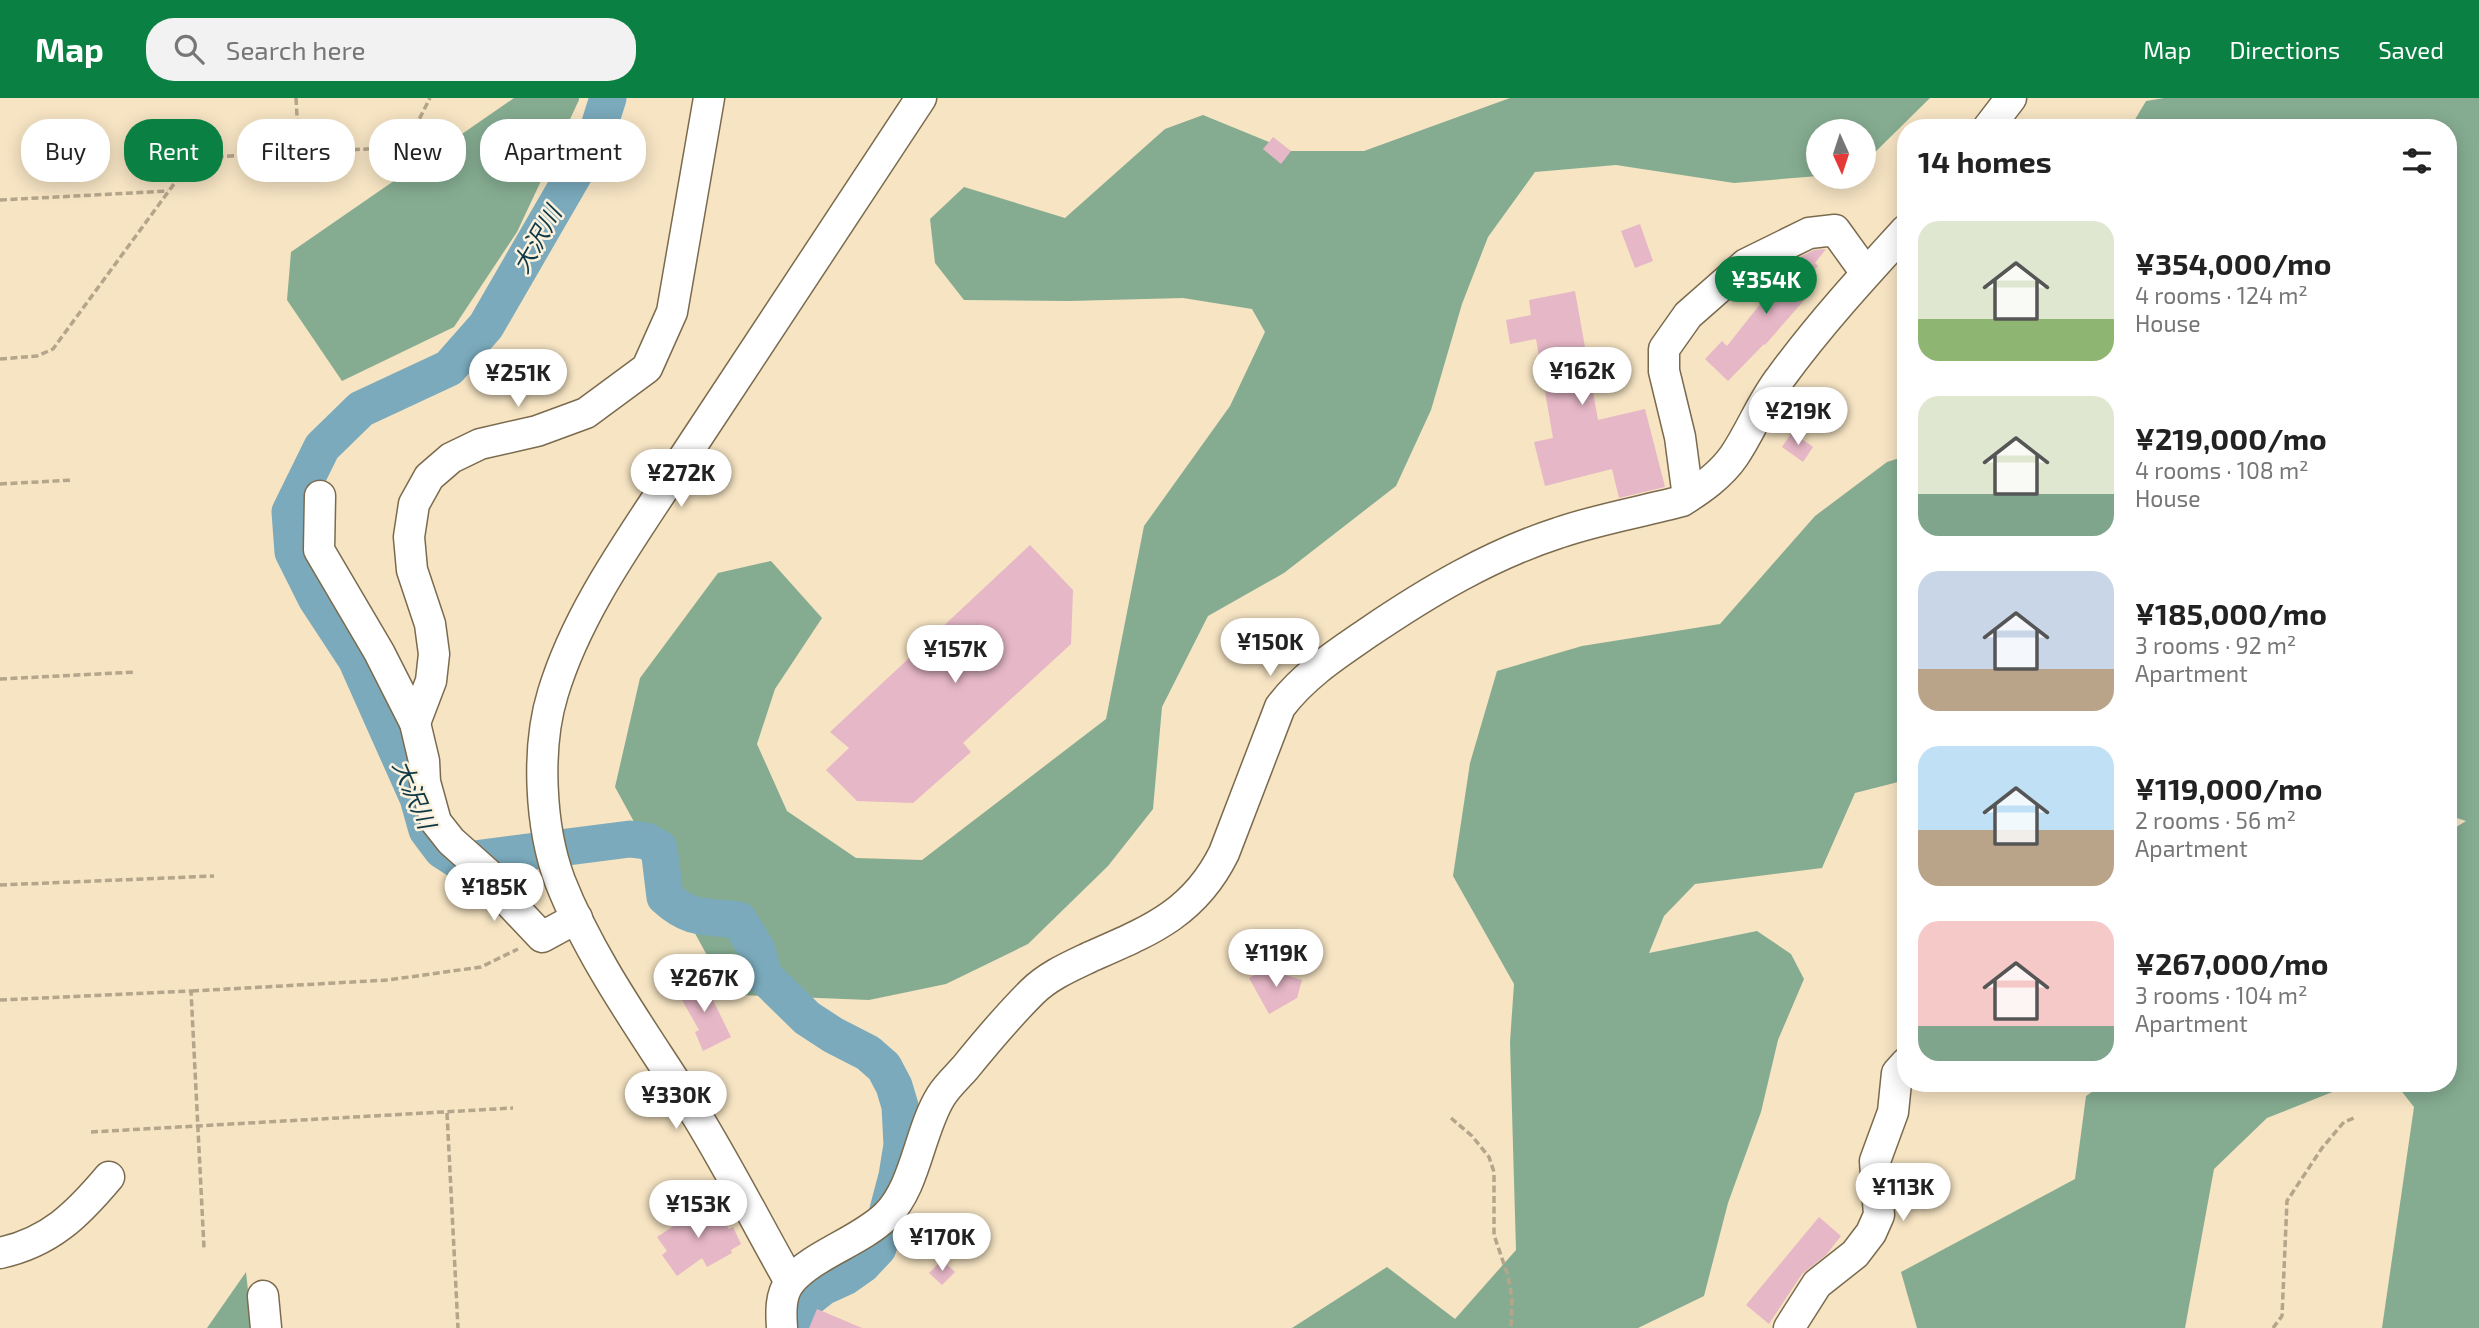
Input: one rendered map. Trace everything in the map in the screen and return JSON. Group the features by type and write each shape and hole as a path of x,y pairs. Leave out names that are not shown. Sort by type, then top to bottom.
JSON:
{"street":[{"path":"415,723 431,681 434,654 430,624 412,570 409,537 414,504 429,477 451,458 480,444 537,431 586,413 647,368 672,312 709,98"},
{"path":"790,1282 699,1119 597,958 559,878 548,830 543,787 543,745 552,695 565,659 590,606 751,353 921,98"},
{"path":"1995,119 2011,98"},
{"path":"1689,496 1664,371 1664,349 1688,315 1746,264 1809,233 1835,230 1866,273"},
{"path":"782,1328 781,1312 790,1282 811,1264 870,1230 889,1214 901,1194 941,1097 1032,992 1050,976 1153,928 1178,912 1213,876 1280,707 1292,690 1311,673 1414,602 1489,560 1558,533 1651,509 1689,496 1716,477 1734,457 1776,384 1806,343 1897,240"},
{"path":"320,496 319,550 379,652 415,723 424,761 425,782 436,822 463,852 488,874 508,901 542,937 578,918"},
{"path":"1789,1328 1817,1284 1855,1254 1871,1233 1879,1214 1875,1161 1893,1112 1897,1073"},
{"path":"0,1253 44,1238 66,1224 109,1177"},
{"path":"263,1296 266,1328"}],"path":[{"path":"296,98 297,119"},
{"path":"355,149 405,146 430,98"},
{"path":"0,359 37,356 53,349 192,158 237,155"},
{"path":"0,200 168,191"},
{"path":"0,484 73,480"},
{"path":"0,679 136,672"},
{"path":"0,885 214,876"},
{"path":"0,1000 388,980 481,967 542,937"},
{"path":"191,991 204,1248"},
{"path":"91,1132 513,1108"},
{"path":"447,1113 458,1328"},
{"path":"1451,1118 1472,1136 1489,1157 1494,1172 1494,1236 1510,1287 1511,1328"},
{"path":"2273,1328 2282,1316 2287,1201 2322,1148 2344,1122 2354,1118"}],"green space":[{"path":"514,98 579,98 570,119 484,119"},
{"path":"1510,98 1930,98 1909,119 1897,119 1897,130 1876,151 1876,119 1806,119 1806,177 1734,183 1616,165 1535,172 1488,237 1462,304 1431,410 1396,486 1284,573 1208,616 1162,707 1153,809 1108,866 1028,944 946,984 869,1000 740,995 709,959 615,787 640,678 718,573 771,561 822,618 775,689 757,744 787,811 856,858 922,860 1106,719 1144,526 1230,406 1265,332 1252,309 1183,298 964,300 935,263 930,219 964,187 1065,218 1165,129 1203,115 1291,151 1364,151"},
{"path":"2164,98 2479,98 2479,1328 2382,1328 2414,1107 2402,1092 2457,1092 2457,826 2466,821 2457,818 2457,119 2135,119 2146,101"},
{"path":"480,121 480,182 540,182 517,232 454,327 342,381 287,300 291,252 392,182 466,182 466,131"},
{"path":"1897,459 1897,782 1855,793 1822,868 1695,884 1664,916 1649,953 1757,931 1791,954 1804,979 1778,1040 1761,1112 1728,1203 1704,1296 1638,1328 1292,1328 1387,1267 1455,1319 1516,1250 1510,1042 1514,984 1453,876 1470,763 1497,671 1582,646 1720,624 1815,516 1887,462"},
{"path":"2092,1092 2332,1092 2267,1118 2214,1169 2185,1328 1917,1328 1901,1272 2075,1179 2086,1096"},
{"path":"246,1272 252,1328 207,1328"}],"building":[{"path":"1273,137 1291,151 1281,164 1263,149"},
{"path":"1640,224 1653,261 1635,268 1621,231"},
{"path":"1826,249 1815,263 1818,266 1797,290 1806,298 1765,345 1728,381 1705,359 1722,341 1727,346 1765,298 1761,295 1788,263 1814,250"},
{"path":"1575,291 1598,420 1645,409 1665,487 1619,498 1612,469 1545,486 1534,442 1553,438 1536,339 1510,344 1506,320 1531,315 1529,300"},
{"path":"1792,432 1813,447 1803,462 1782,447"},
{"path":"1030,545 1073,590 1071,644 963,743 971,752 913,803 857,801 826,770 849,748 830,732"},
{"path":"1265,969 1302,980 1297,998 1269,1014 1249,978"},
{"path":"704,976 731,1037 703,1051 695,1032 699,1030 677,991"},
{"path":"710,1202 729,1229 733,1227 741,1244 731,1250 732,1253 707,1267 702,1258 677,1276 662,1255 667,1251 657,1237"},
{"path":"1819,1217 1841,1236 1826,1255 1802,1274 1769,1324 1746,1305"},
{"path":"942,1260 955,1272 942,1285 929,1273"},
{"path":"817,1309 862,1328 809,1328"}],"waterway":[{"name":"大沢川","path":"608,98 596,136 486,326 449,368 361,409 322,447 290,512 293,552 316,598 356,659 418,798 427,830 442,850 459,861 630,839 646,841 659,848 665,897 691,914 739,920 757,950 764,976 807,1018 868,1053 884,1067 900,1106 902,1145 897,1176 878,1248 862,1265 823,1287 800,1305 796,1328"}]}
